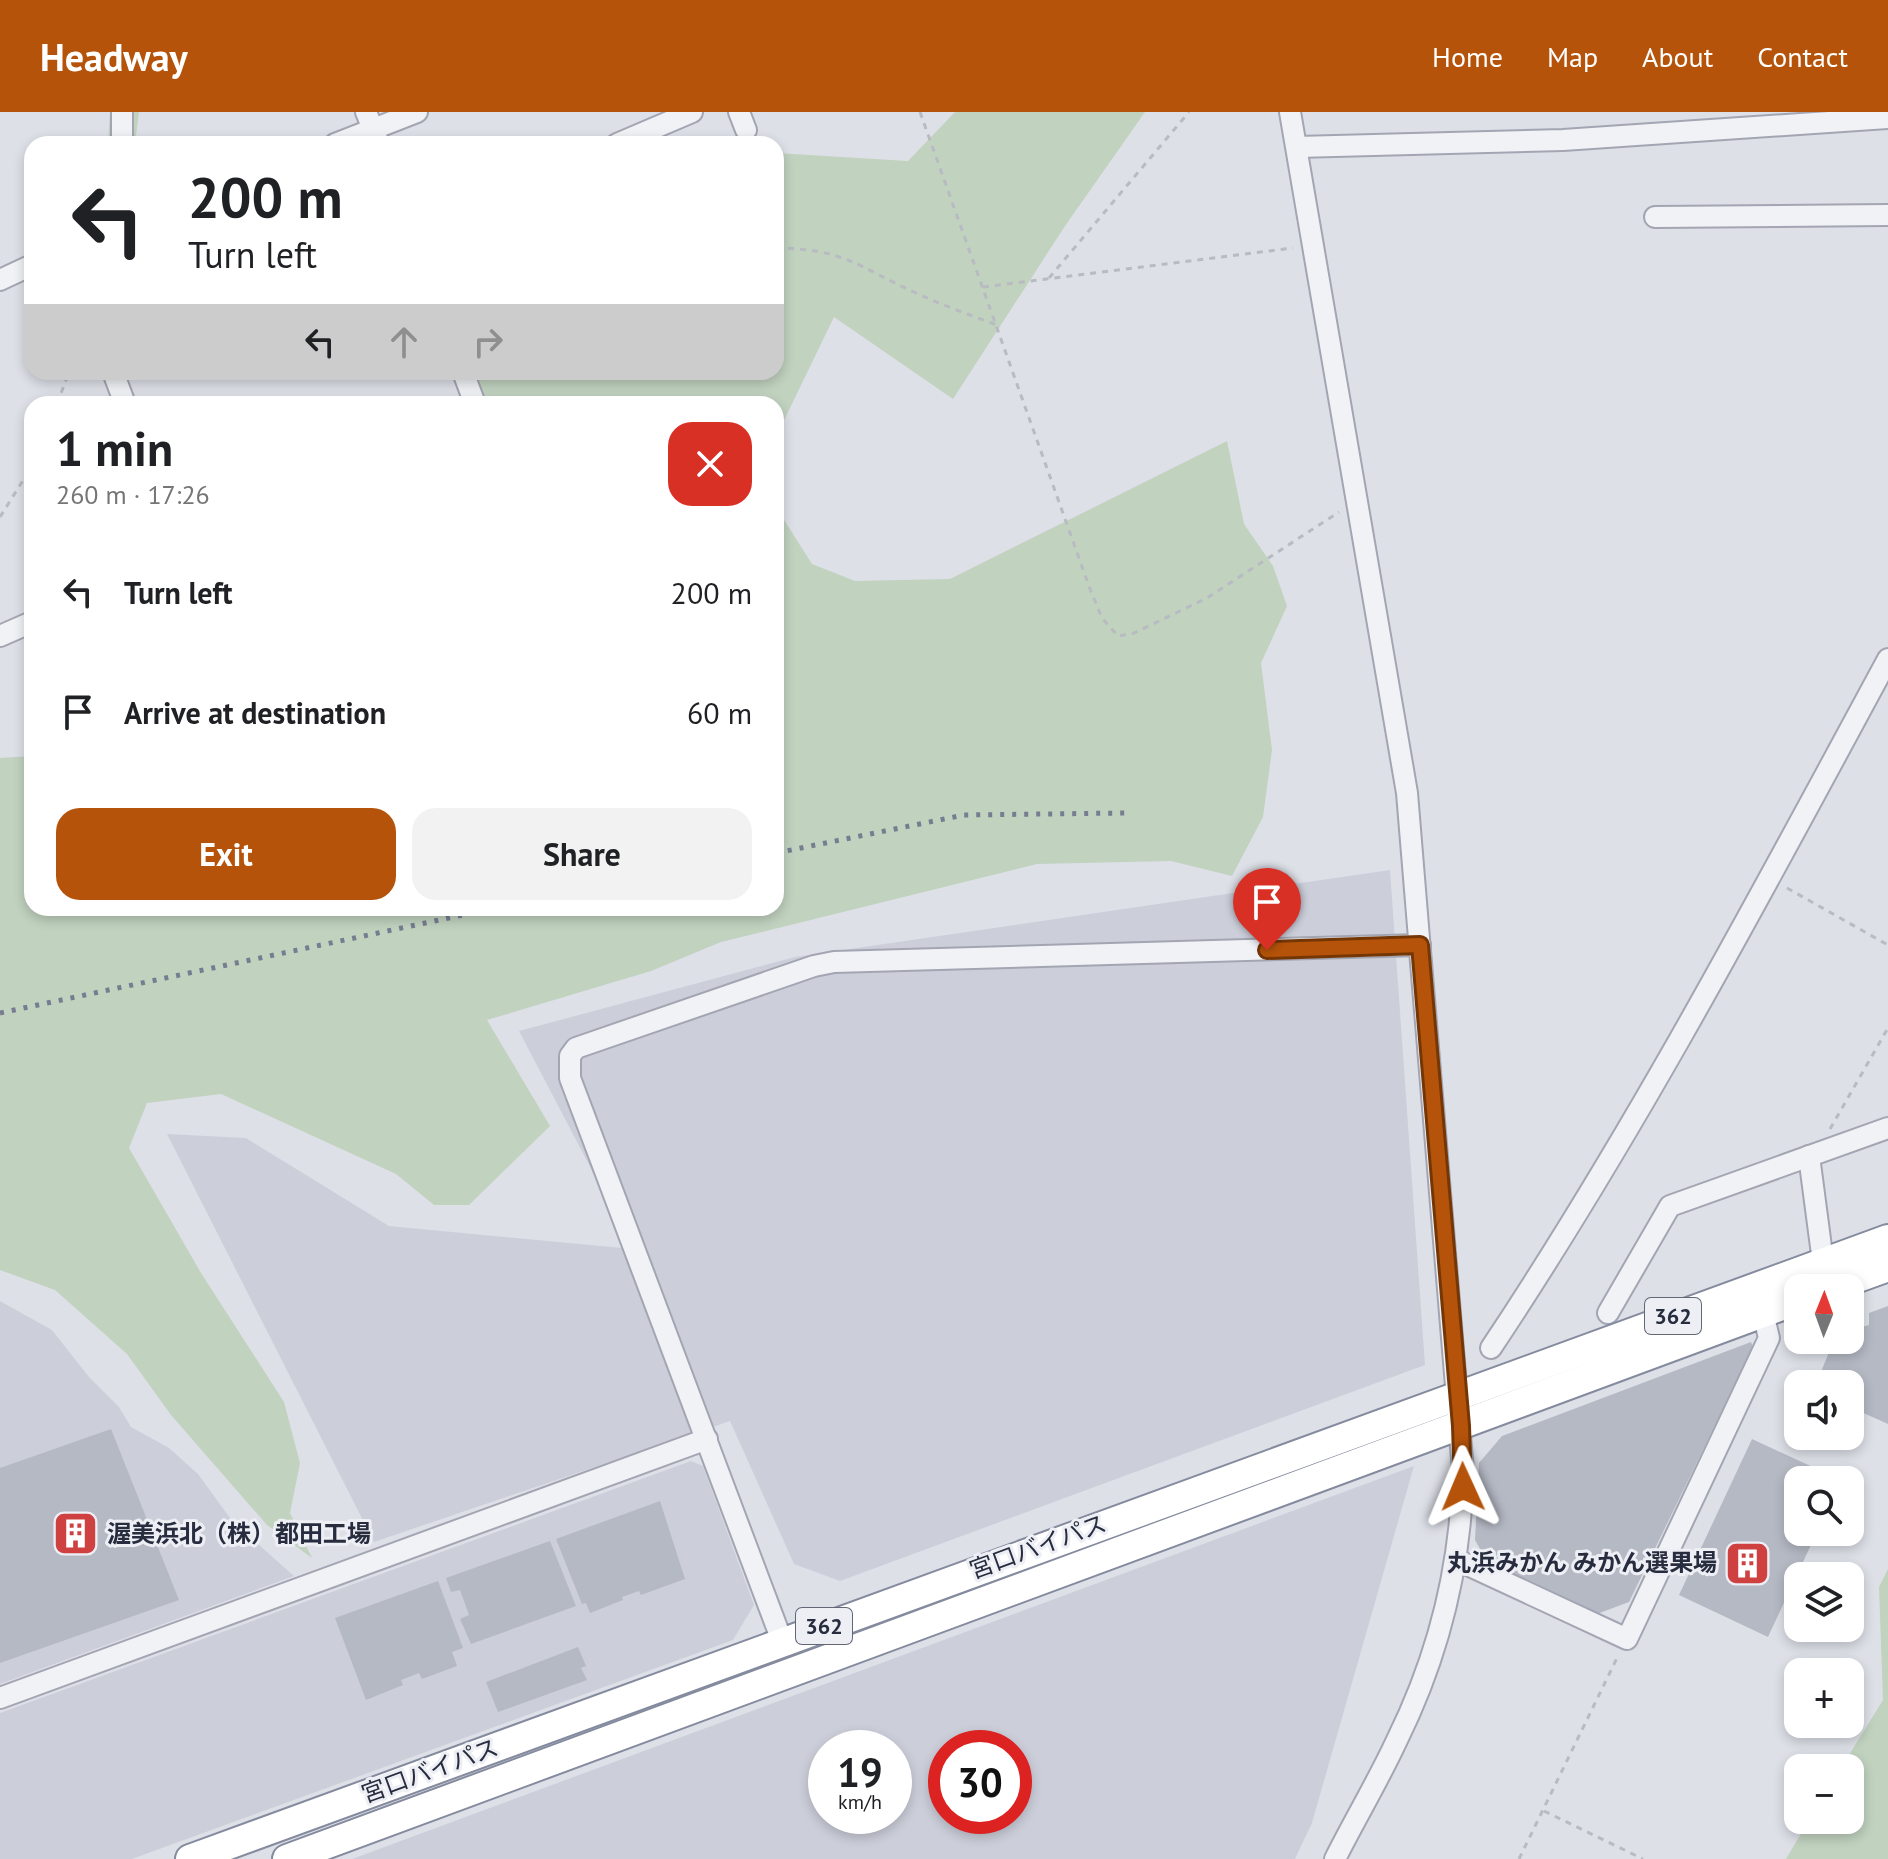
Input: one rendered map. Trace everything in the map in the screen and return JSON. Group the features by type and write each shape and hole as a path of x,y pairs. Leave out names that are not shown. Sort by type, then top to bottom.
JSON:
{"highway":[{"name":"宮口バイパス","path":"1828,1274 1888,1239"},
{"name":"宮口バイパス","path":"1834,1274 1888,1267"},
{"name":"宮口バイパス","path":"190,1859 1458,1394 1784,1289"},
{"name":"宮口バイパス","path":"287,1859 1784,1305"}],"street":[{"path":"122,112 122,136"},
{"path":"354,136 417,112"},
{"path":"636,136 692,112"},
{"path":"1290,112 1407,793 1461,1426 1462,1503 1457,1560 1439,1635 1397,1740 1335,1859"},
{"path":"1297,147 1563,140 1888,118"},
{"path":"1655,217 1888,215"},
{"path":"0,280 24,269"},
{"path":"0,636 24,626"},
{"path":"1491,1348 1541,1271 1880,695 1888,659"},
{"path":"782,1641 570,1078 570,1056 576,1048 814,966 834,962 1420,945"},
{"path":"1608,1313 1670,1206 1888,1128"},
{"path":"1809,1156 1826,1274"},
{"path":"1457,1560 1627,1639 1769,1338 1763,1313"},
{"path":"0,1698 707,1439"}],"path":[{"path":"920,112 1090,589 1102,618 1118,636 1132,634 1207,598 1357,500"},
{"path":"1049,278 1189,112"},
{"path":"983,287 1312,246"},
{"path":"784,248 816,249 848,257 914,293 997,325"},
{"path":"0,517 24,479"},
{"path":"1769,879 1888,945"},
{"path":"1809,1156 1837,1118 1888,1028"},
{"path":"1519,1859 1627,1639"},
{"path":"1544,1811 1643,1859"}],"shaded area":[{"path":"1390,870 1425,1365 840,1581 794,1564 730,1421 374,1542 167,1134 246,1138 389,1226 633,1249 519,1031 795,957"},
{"path":"0,1301 52,1330 89,1377 119,1407 131,1427 169,1448 198,1474 233,1522 294,1576 0,1684"},
{"path":"691,1461 703,1466 754,1605 733,1640 132,1859 0,1859 0,1713"},
{"path":"1414,1466 1312,1823 1295,1859 352,1859"}],"green space":[{"path":"110,112 139,112 136,136 108,136"},
{"path":"955,112 1145,112 1065,226 953,399 834,317 784,420 784,396 469,396 470,380 784,380 784,153 908,161"},
{"path":"1227,441 1244,524 1273,566 1287,606 1261,663 1272,750 1263,817 1232,876 1171,861 1037,864 721,942 651,971 487,1020 550,1126 469,1205 434,1205 396,1174 221,1094 147,1103 129,1148 201,1273 284,1402 300,1463 290,1513 312,1558 267,1525 171,1415 127,1354 55,1290 0,1270 0,758 24,756 24,916 784,916 784,520 812,564 855,581 950,579"},
{"path":"1888,1569 1888,1859 1786,1859 1801,1834 1864,1834 1864,1754 1850,1754 1860,1738 1864,1738 1864,1731 1883,1700 1879,1587"}],"building":[{"path":"1888,1306 1888,1424 1864,1413 1864,1370 1822,1370 1828,1354 1864,1354 1864,1326 1869,1325 1869,1313"},
{"path":"1751,1342 1753,1347 1629,1602 1597,1614 1488,1563 1475,1540 1479,1463 1502,1436"},
{"name":"渥美浜北（株）都田工場","path":"111,1429 179,1600 0,1663 0,1468"},
{"name":"丸浜みかん みかん選果場","path":"1752,1439 1811,1466 1784,1466 1784,1546 1810,1546 1803,1562 1784,1562 1784,1603 1768,1637 1679,1595"},
{"path":"660,1501 685,1579 641,1595 639,1591 622,1597 623,1600 590,1613 586,1603 582,1604 556,1539"},
{"path":"550,1541 576,1606 471,1644 460,1619 469,1615 460,1590 451,1592 446,1578"},
{"path":"438,1581 463,1648 452,1652 457,1666 422,1679 419,1673 401,1680 403,1685 366,1700 335,1618"},
{"path":"578,1647 586,1666 581,1668 587,1680 498,1712 486,1682"}],"railway":[{"path":"784,851 964,815 1125,813"},
{"path":"0,1013 458,916"}],"place":[{"name":"渥美浜北（株）都田工場","path":"76,1534"},
{"name":"丸浜みかん みかん選果場","path":"1748,1563"}],"route":[{"path":"1267,950 1420,945 1461,1426 1463,1487"}]}
